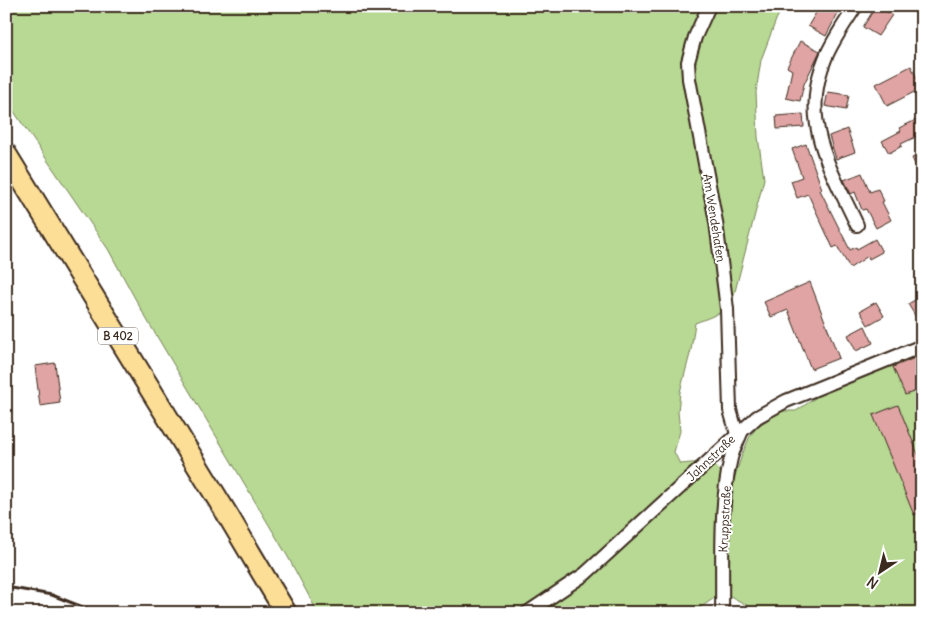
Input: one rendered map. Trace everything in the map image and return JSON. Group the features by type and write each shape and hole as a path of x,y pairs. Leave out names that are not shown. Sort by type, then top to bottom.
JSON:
{"main road":[{"name":"B 402","path":"6,154 286,613"}],"street":[{"name":"Am Wendehafen","path":"709,6 695,37 688,62 716,222 727,309 730,410 740,431"},
{"path":"856,6 826,57 817,80 815,102 816,122 824,153 857,225"},
{"name":"Jahnstraße","path":"527,613 585,574 757,417 786,401 922,346"},
{"name":"Kruppstraße","path":"722,613 726,479 740,431"}],"green space":[{"path":"6,6 783,6 761,60 756,92 758,137 764,179 732,303 719,313 695,323 691,350 680,392 678,412 680,431 674,452 680,464 708,464 718,469 721,473 735,476 750,436 758,426 781,411 796,411 827,390 922,350 922,613 761,613 723,592 697,610 697,613 318,613 288,557 143,313 108,249 6,100"}],"building":[{"path":"820,6 826,6 838,13 826,36 808,26"},
{"path":"876,6 892,15 878,36 863,27"},
{"path":"800,41 820,51 804,84 800,101 786,98 792,70 787,67"},
{"path":"911,66 922,88 887,106 876,84"},
{"path":"828,92 849,95 846,110 825,106"},
{"path":"803,114 804,127 777,129 776,116"},
{"path":"916,120 922,134 901,144 902,146 889,153 882,141 901,131 899,128"},
{"path":"847,129 855,152 836,159 829,136"},
{"path":"806,144 822,189 820,190 850,250 856,247 857,249 875,239 882,252 869,259 868,256 850,268 837,246 833,248 808,194 797,198 791,181 802,177 792,149"},
{"path":"922,154 922,179 912,158"},
{"path":"862,173 870,192 878,189 891,220 876,228 866,209 862,210 855,192 851,194 844,180"},
{"path":"810,282 839,358 811,369 788,310 771,317 764,302"},
{"path":"922,296 922,327 908,304"},
{"path":"876,302 884,316 868,325 860,311"},
{"path":"865,326 873,343 856,351 848,335"},
{"path":"922,355 922,389 905,395 893,367"},
{"path":"55,363 60,403 40,406 35,366"},
{"path":"898,405 922,464 922,512 914,515 873,415"}],"railway":[{"path":"6,587 52,595 98,613"}]}
